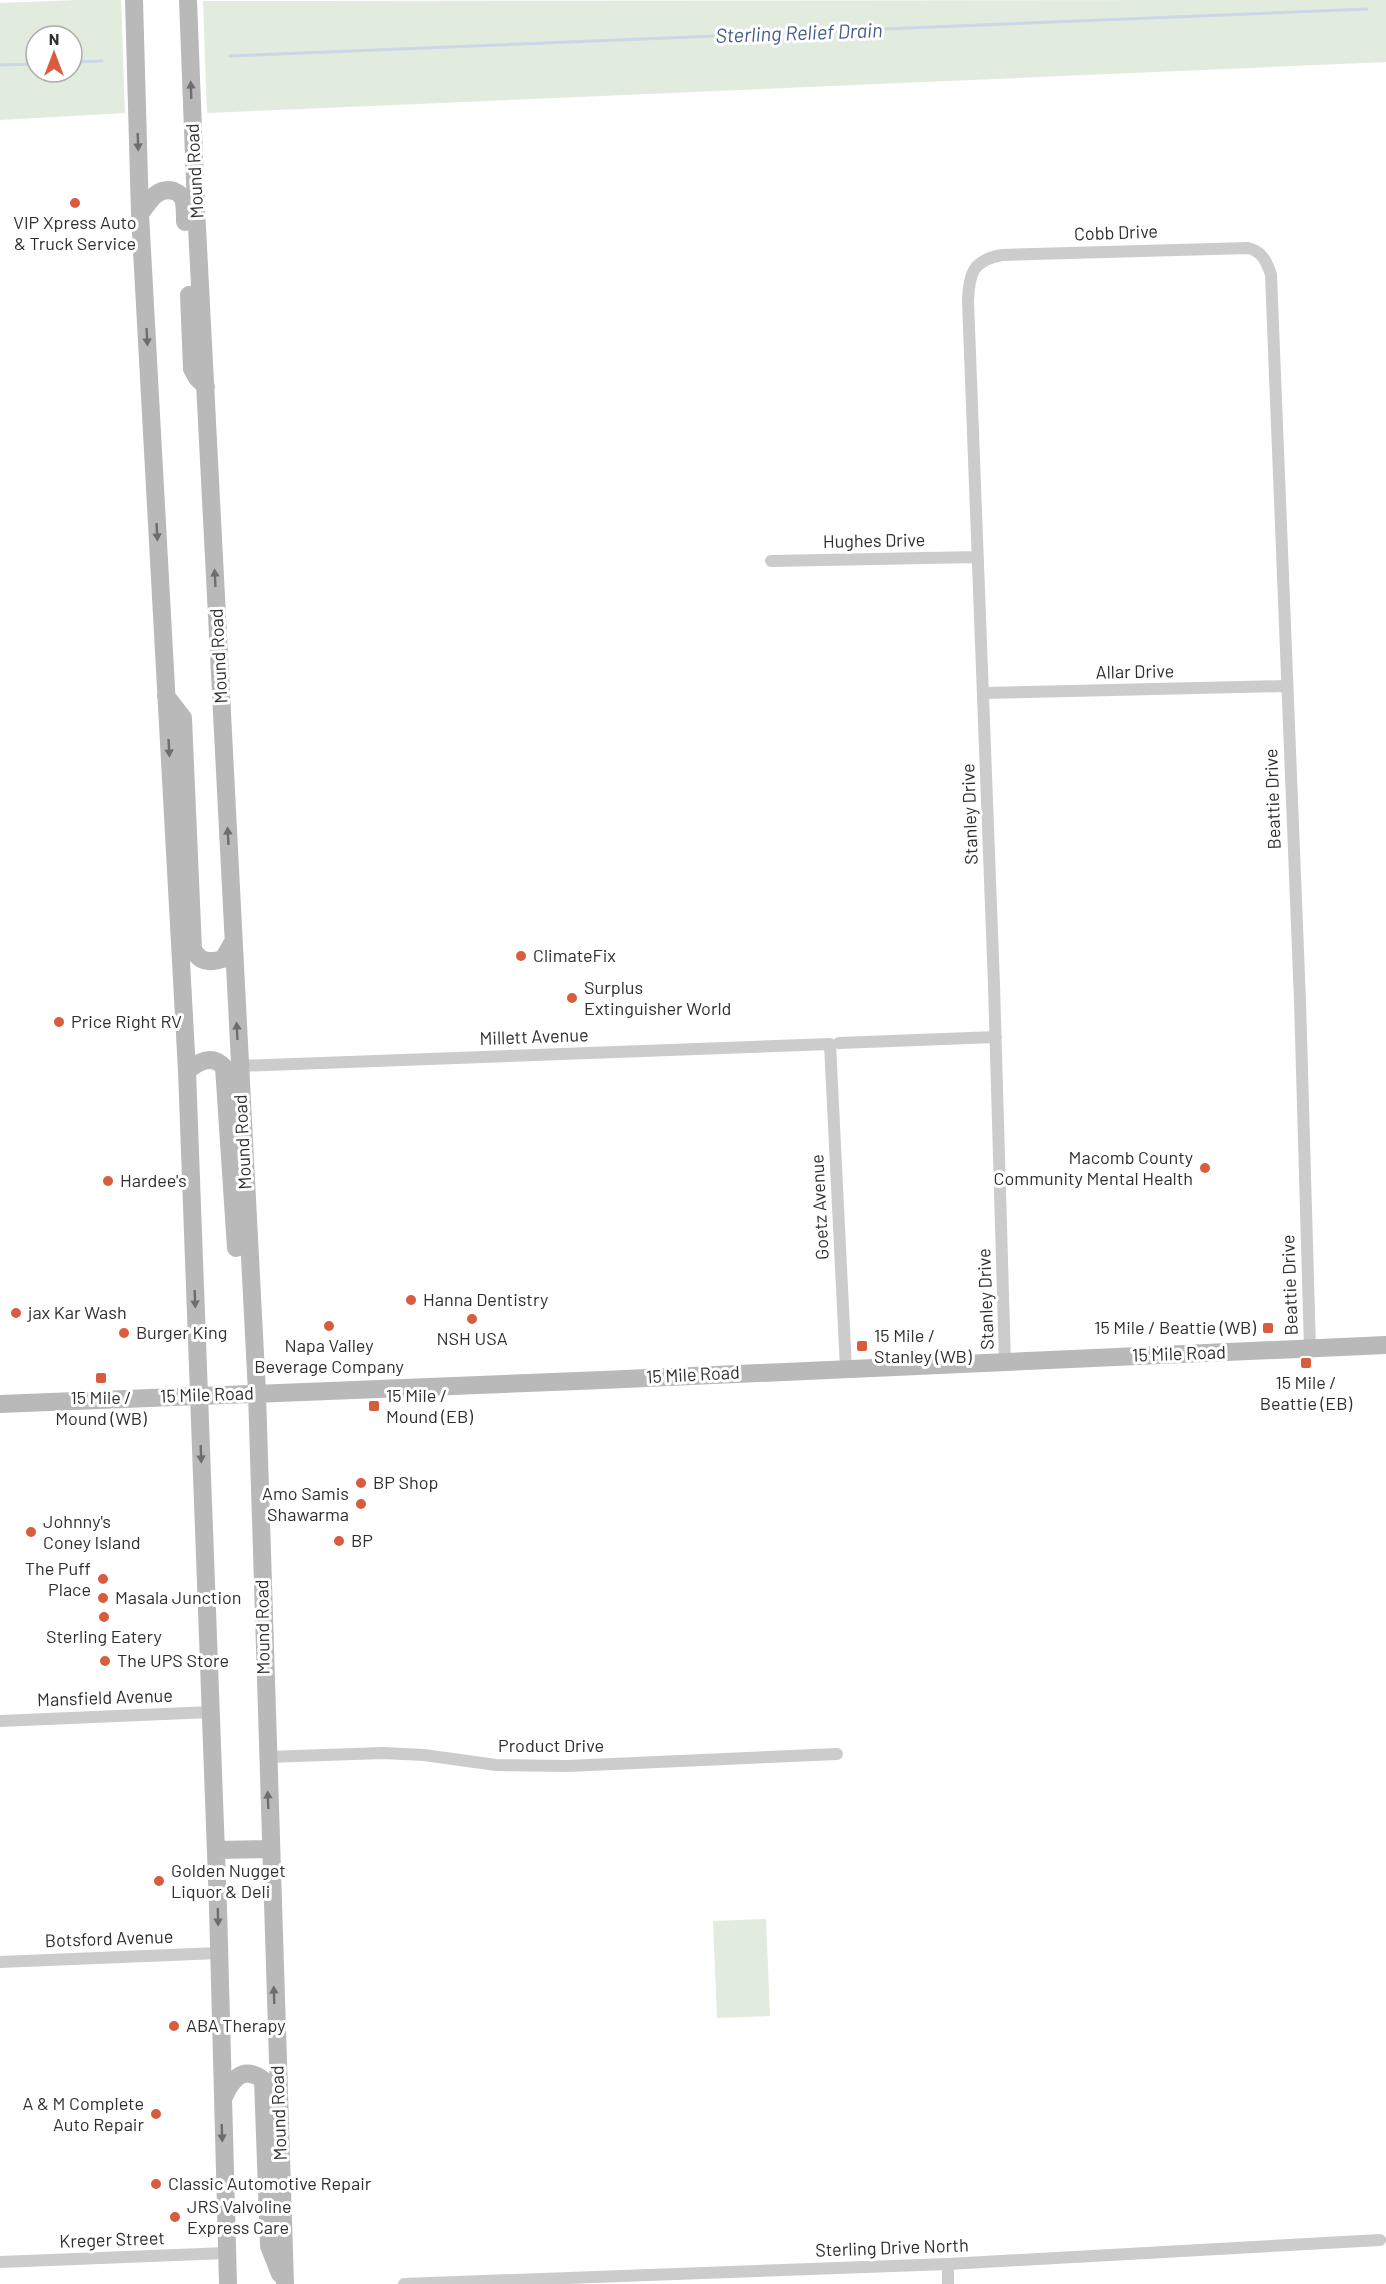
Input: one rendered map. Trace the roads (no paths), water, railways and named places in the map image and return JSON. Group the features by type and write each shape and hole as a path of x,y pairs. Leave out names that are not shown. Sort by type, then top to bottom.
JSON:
{"main road":[{"path":"134,0 140,214 187,1071 216,1850 221,2102 228,2284"},
{"name":"Mound Road","path":"188,0 194,175 257,1393 284,2284"},
{"path":"140,214 158,192 165,190 179,193 184,201 192,369 206,387"},
{"path":"166,696 183,718 193,949 199,958 211,962 223,959 233,942"},
{"path":"187,1071 198,1062 208,1059 217,1060 224,1067 239,1302 253,1341"},
{"name":"15 Mile Road","path":"0,1404 1386,1345"},
{"path":"216,1850 270,1849"},
{"path":"221,2102 235,2078 242,2074 258,2076 263,2080 269,2246 284,2284"}],"street":[{"name":"Cobb Drive","path":"976,266 988,257 1002,255 1239,247 1258,252"},
{"name":"Beattie Drive","path":"1258,252 1268,264 1273,287 1300,1001 1310,1349"},
{"name":"Stanley Drive","path":"976,266 970,279 968,301 996,1037 1005,1363"},
{"name":"Hughes Drive","path":"771,561 977,557"},
{"name":"Allar Drive","path":"984,693 1287,686"},
{"name":"Millett Avenue","path":"239,1066 996,1037"},
{"name":"Goetz Avenue","path":"835,1044 846,1369"},
{"name":"Mansfield Avenue","path":"0,1721 211,1712"},
{"name":"Product Drive","path":"267,1757 383,1753 424,1755 496,1765 568,1766 837,1754"},
{"name":"Botsford Avenue","path":"0,1962 219,1953"},
{"name":"Sterling Drive North","path":"404,2284 948,2264 1380,2240"},
{"name":"Kreger Street","path":"0,2262 226,2253"},
{"path":"948,2264 948,2284"}],"waterway":[{"name":"Sterling Relief Drain","path":"230,56 1367,9"},
{"name":"Sterling Relief Drain","path":"84,62 102,61"},
{"name":"Sterling Relief Drain","path":"0,65 24,64"}],"place":[{"name":"VIP Xpress Auto & Truck Service","path":"75,203"},
{"name":"ClimateFix","path":"521,956"},
{"name":"Surplus Extinguisher World","path":"572,998"},
{"name":"Price Right RV","path":"59,1022"},
{"name":"Macomb County Community Mental Health","path":"1205,1168"},
{"name":"Hardee's","path":"108,1181"},
{"name":"Hanna Dentistry","path":"411,1300"},
{"name":"jax Kar Wash","path":"16,1313"},
{"name":"NSH USA","path":"472,1319"},
{"name":"Napa Valley Beverage Company","path":"329,1326"},
{"name":"15 Mile / Beattie (WB)","path":"1268,1328"},
{"name":"Burger King","path":"124,1333"},
{"name":"15 Mile / Stanley (WB)","path":"862,1346"},
{"name":"15 Mile / Beattie (EB)","path":"1306,1363"},
{"name":"15 Mile / Mound (WB)","path":"101,1378"},
{"name":"15 Mile / Mound (EB)","path":"374,1406"},
{"name":"BP Shop","path":"361,1483"},
{"name":"Amo Samis Shawarma","path":"361,1504"},
{"name":"Johnny's Coney Island","path":"31,1532"},
{"name":"BP","path":"339,1541"},
{"name":"The Puff Place","path":"103,1579"},
{"name":"Masala Junction","path":"103,1598"},
{"name":"Sterling Eatery","path":"104,1617"},
{"name":"The UPS Store","path":"105,1661"},
{"name":"Golden Nugget Liquor & Deli","path":"159,1881"},
{"name":"ABA Therapy","path":"174,2026"},
{"name":"A & M Complete Auto Repair","path":"156,2114"},
{"name":"Classic Automotive Repair","path":"156,2184"},
{"name":"JRS Valvoline Express Care","path":"175,2217"}]}
